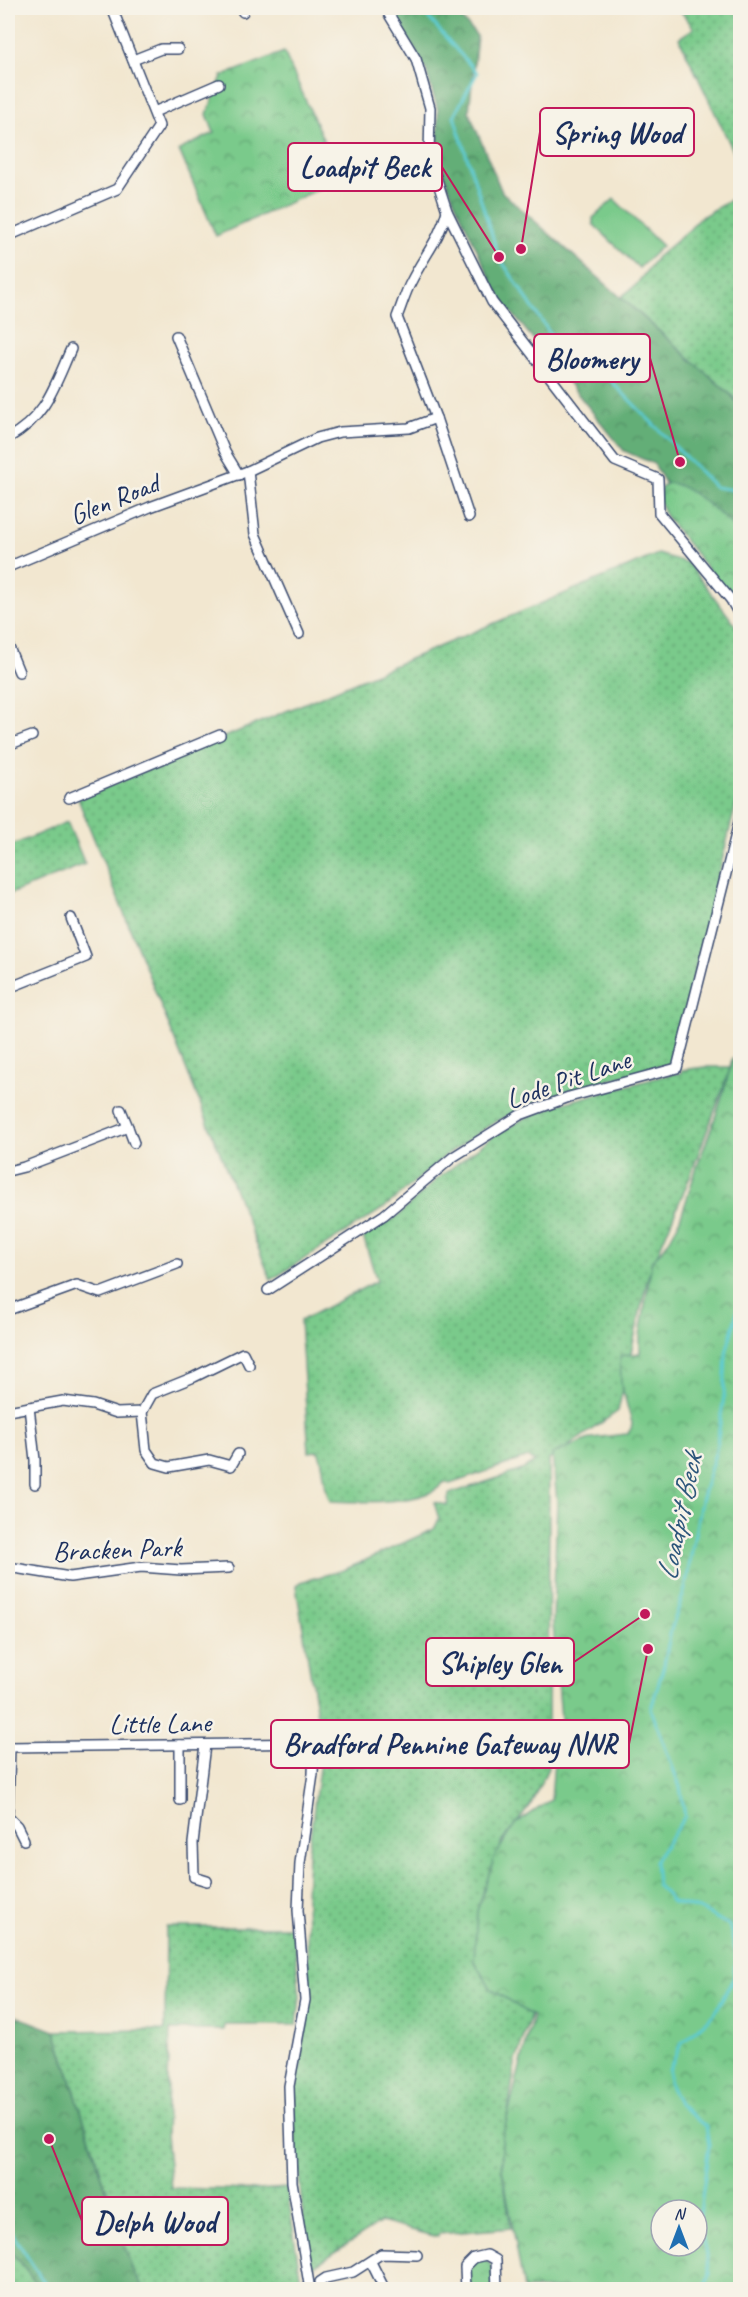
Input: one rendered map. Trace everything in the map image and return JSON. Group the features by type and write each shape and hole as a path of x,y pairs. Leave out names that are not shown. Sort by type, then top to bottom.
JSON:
{"street":[{"path":"8,236 117,189 159,126 112,8"},
{"path":"385,8 417,59 430,108 429,155 447,211 492,302 615,461 658,479 659,513 723,590 741,616"},
{"path":"133,60 161,49 178,49"},
{"path":"154,112 219,84"},
{"path":"447,211 444,224 433,247 411,281 397,317 436,418 469,517"},
{"path":"176,336 225,452 239,475"},
{"path":"8,438 35,419 45,406 71,349"},
{"name":"Glen Road","path":"8,567 150,507 239,475 317,438 340,432 409,428 436,418"},
{"path":"248,471 255,534 299,634"},
{"path":"8,645 19,672"},
{"path":"69,798 220,735"},
{"path":"8,745 32,736"},
{"name":"Lode Pit Lane","path":"268,1290 384,1215 453,1156 520,1115 569,1097 677,1068 741,818"},
{"path":"8,983 16,984 86,957 71,918"},
{"path":"121,1110 134,1143"},
{"path":"8,1171 128,1127"},
{"path":"8,1310 77,1285 100,1293 177,1264"},
{"path":"240,1473 231,1466 209,1460 169,1467 155,1463 146,1450 142,1412 152,1394 243,1353 249,1365"},
{"path":"8,1411 63,1401 93,1405 117,1413 142,1412"},
{"path":"29,1407 35,1460 35,1484"},
{"path":"231,1466 238,1454"},
{"name":"Bracken Park","path":"8,1567 70,1577 141,1567 181,1570 228,1568"},
{"name":"Little Lane","path":"9,1747 314,1743 313,1774 300,1863 298,1910 305,2000 290,2086 292,2182 308,2274"},
{"path":"180,1745 180,1800"},
{"path":"206,1745 193,1843 195,1877 207,1881"},
{"path":"9,1747 8,1815 24,1840"},
{"path":"320,2282 326,2278 353,2272 381,2254 417,2255"},
{"path":"466,2289 465,2267 474,2258 487,2255 496,2260 497,2289"},
{"path":"371,2262 385,2289"},
{"path":"308,2274 330,2289"},
{"path":"308,2274 310,2289"}],"green space":[{"path":"390,8 453,8 477,36 469,112 502,192 732,396 740,407 740,563 724,584 654,464 624,451 499,297 454,200 438,158 438,111 426,70"},
{"path":"678,8 740,8 740,165 679,38 694,28"},
{"path":"284,52 341,179 216,236 179,150 214,133 207,114 222,76"},
{"path":"740,194 740,407 732,396 621,297 636,285 657,257 690,229 698,219"},
{"path":"614,199 662,246 639,268 593,224 593,218"},
{"path":"668,483 696,495 717,511 740,534 740,610 665,515 659,500 661,488"},
{"path":"658,554 688,563 737,627 740,636 740,788 672,1063 540,1099 490,1125 445,1156 384,1208 271,1280 78,799"},
{"path":"67,822 85,864 8,895 8,847"},
{"path":"740,1058 740,2289 524,2289 502,2169 502,2138 533,2016 492,1990 474,1962 477,1911 495,1856 515,1824 551,1800 554,1761 562,1730 553,1624 557,1501 552,1454 592,1438 627,1434 631,1429 632,1423 621,1384 620,1356 640,1353 640,1336 652,1260 662,1250 677,1227 732,1059"},
{"path":"731,1067 689,1179 648,1277 618,1411 549,1460 548,1768 530,1806 501,1843 531,2015 515,2064 501,2163 511,2228 438,2234 438,2237 381,2222 311,2268 302,2208 293,2107 309,2002 306,1897 308,1853 322,1745 296,1586 300,1582 344,1570 434,1529 439,1519 434,1502 447,1505 449,1494 522,1470 535,1462 528,1457 450,1484 444,1482 436,1490 408,1499 373,1502 330,1501 318,1451 309,1452 300,1321 377,1281 363,1236 398,1216 437,1179 495,1135 527,1117 560,1104 681,1073 682,1070"},
{"path":"166,1927 293,1927 300,1996 297,2025 225,2025 224,2030 170,2030 166,2135 171,2188 257,2190 287,2188 302,2289 144,2289 132,2269 55,2031 165,2030"},
{"path":"8,2013 55,2031 132,2269 144,2289 37,2289 35,2282 8,2247"},
{"path":"8,2247 35,2282 37,2289 8,2289"},
{"path":"483,2259 492,2268 493,2289 470,2289 469,2269 475,2260"}],"waterway":[{"name":"Loadpit Beck","path":"420,8 477,73 454,116 499,257 553,338 608,378 715,487 740,491"},
{"name":"Loadpit Beck","path":"705,2290 710,2273 699,2221 709,2145 706,2127 679,2104 669,2083 669,2070 681,2044 715,2013 734,1977 736,1951 729,1925 699,1909 672,1902 657,1884 655,1861 685,1816 680,1787 651,1709 664,1665 671,1630 685,1589 701,1501 716,1450 724,1396 726,1353 740,1301"},
{"path":"8,2227 49,2290"}],"place":[{"name":"Spring Wood","path":"521,249"},
{"name":"Loadpit Beck","path":"499,257"},
{"name":"Bloomery","path":"680,462"},
{"name":"Shipley Glen","path":"645,1614"},
{"name":"Bradford Pennine Gateway NNR","path":"648,1649"},
{"name":"Delph Wood","path":"49,2139"}]}
